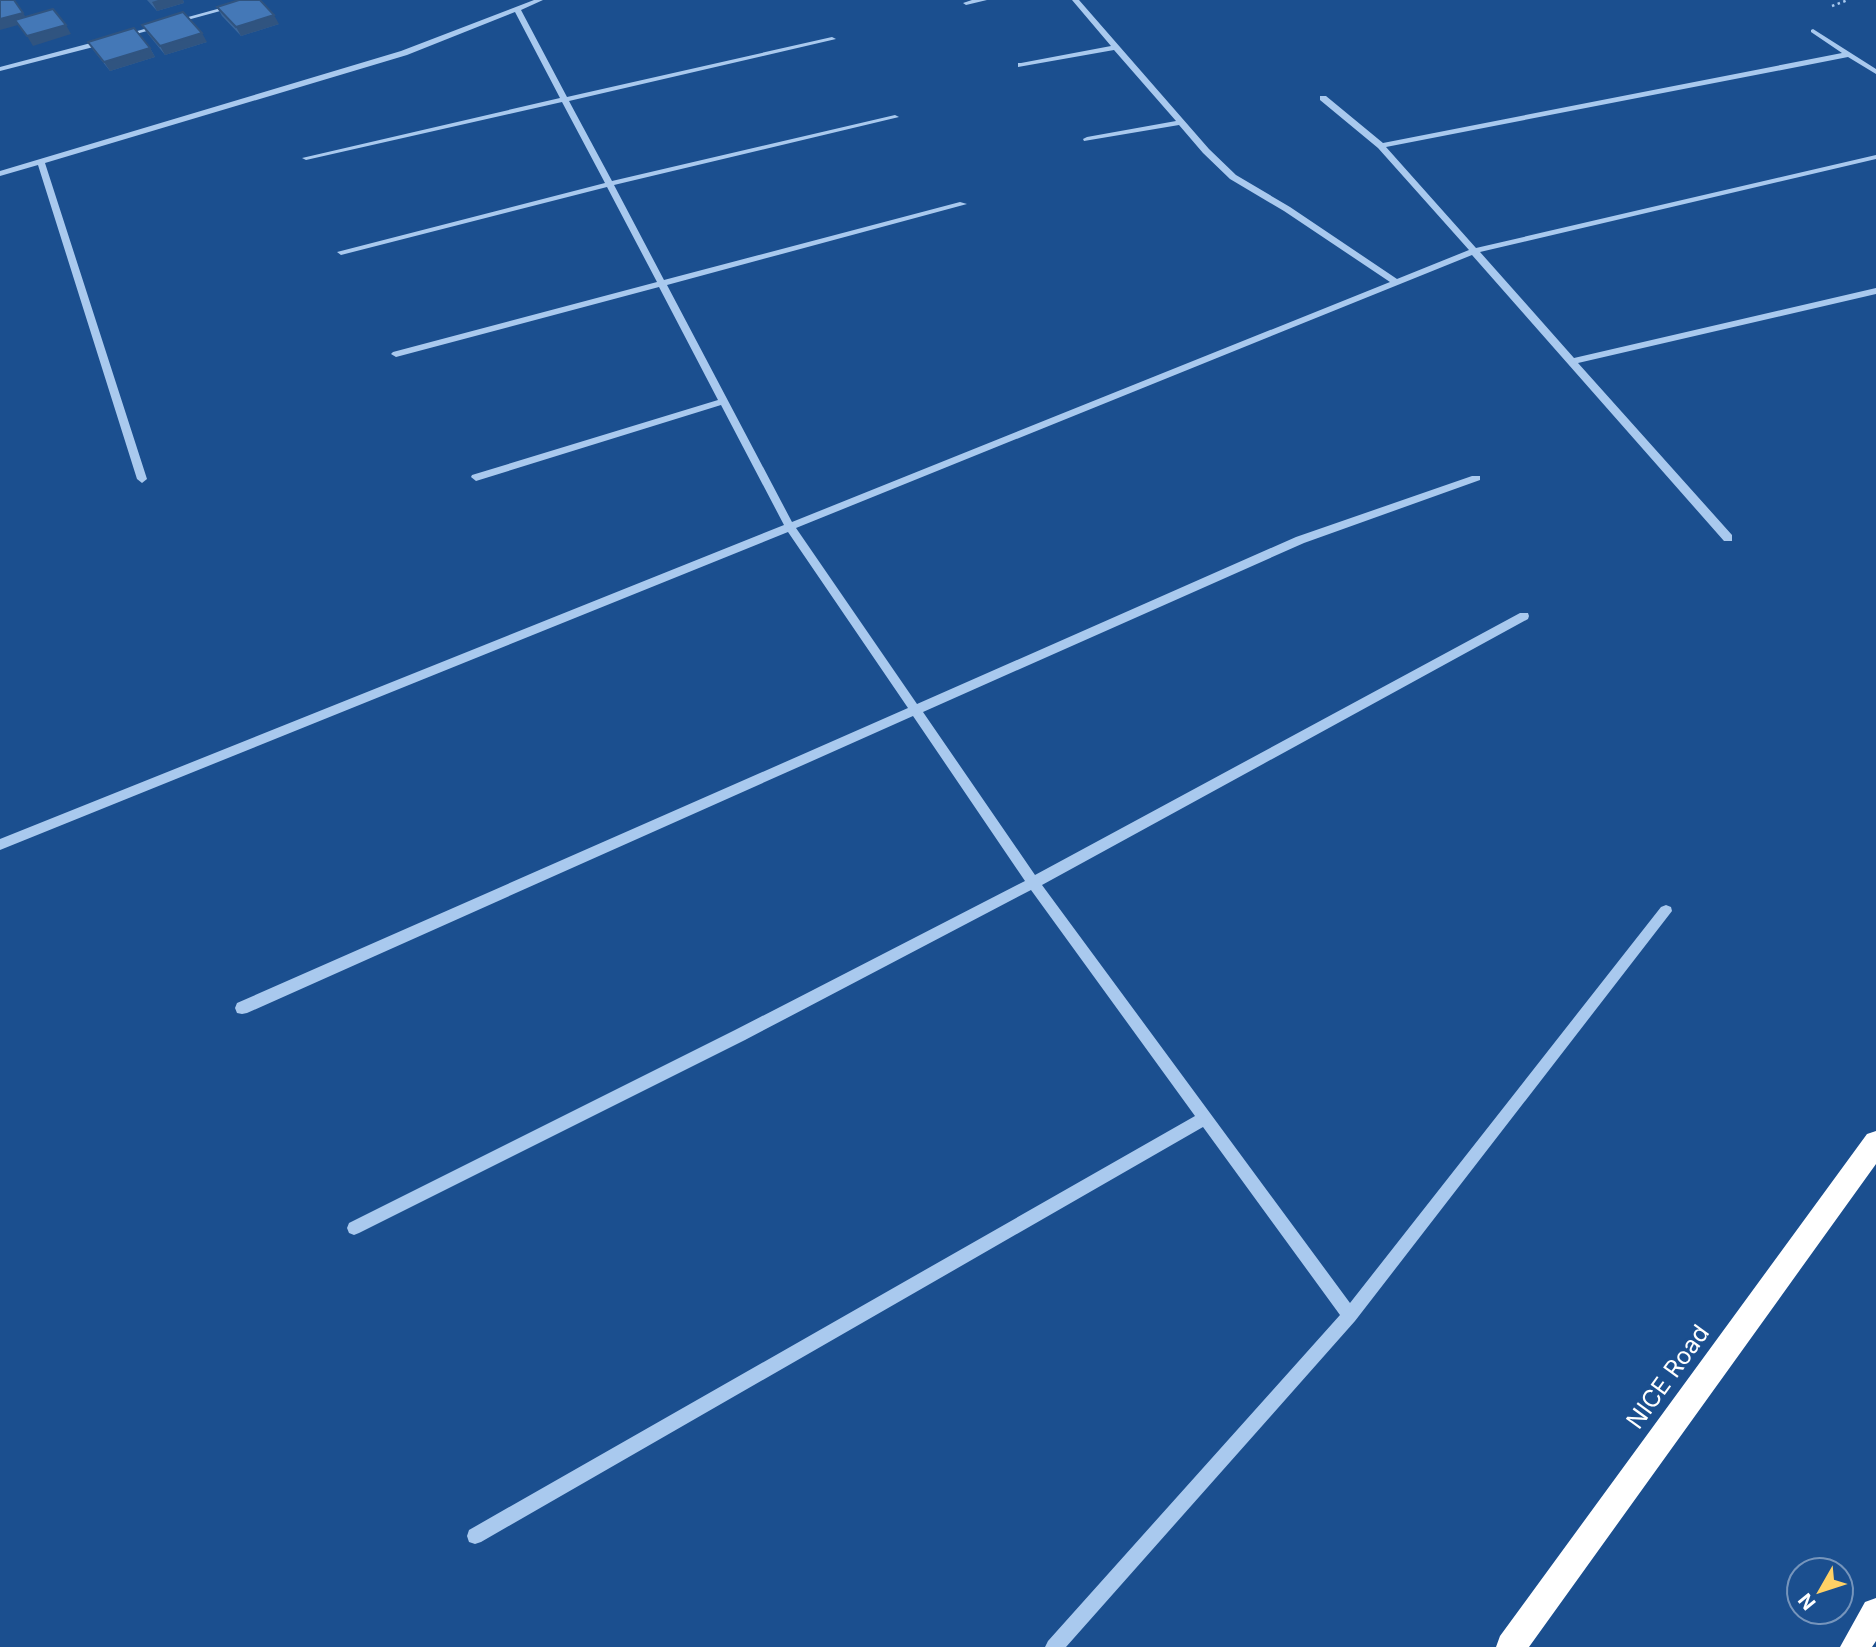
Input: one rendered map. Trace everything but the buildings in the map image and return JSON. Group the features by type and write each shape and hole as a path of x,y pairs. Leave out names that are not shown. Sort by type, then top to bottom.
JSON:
{"highway":[{"name":"NICE Road","path":"1511,1647 1876,1143"},
{"path":"1855,1647 1876,1613"}],"street":[{"path":"0,69 258,0"},
{"path":"0,174 404,53 540,0"},
{"path":"966,3 984,0"},
{"path":"1075,0 1206,151 1233,177 1287,209 1395,282"},
{"path":"517,9 790,527 1033,883 1350,1316"},
{"path":"1813,31 1876,72"},
{"path":"306,158 832,39"},
{"path":"1021,65 1116,47"},
{"path":"1381,146 1850,54"},
{"path":"1323,98 1381,146 1728,538"},
{"path":"341,252 609,184 895,117"},
{"path":"1087,139 1181,122"},
{"path":"0,845 1474,251 1876,157"},
{"path":"41,162 142,479"},
{"path":"396,354 963,204"},
{"path":"1573,361 1876,291"},
{"path":"476,477 724,401"},
{"path":"242,1008 1300,540 1476,478"},
{"path":"354,1228 740,1035 1033,883 1524,616"},
{"path":"1054,1647 1350,1316 1666,911"},
{"path":"474,1536 1206,1117"}]}
